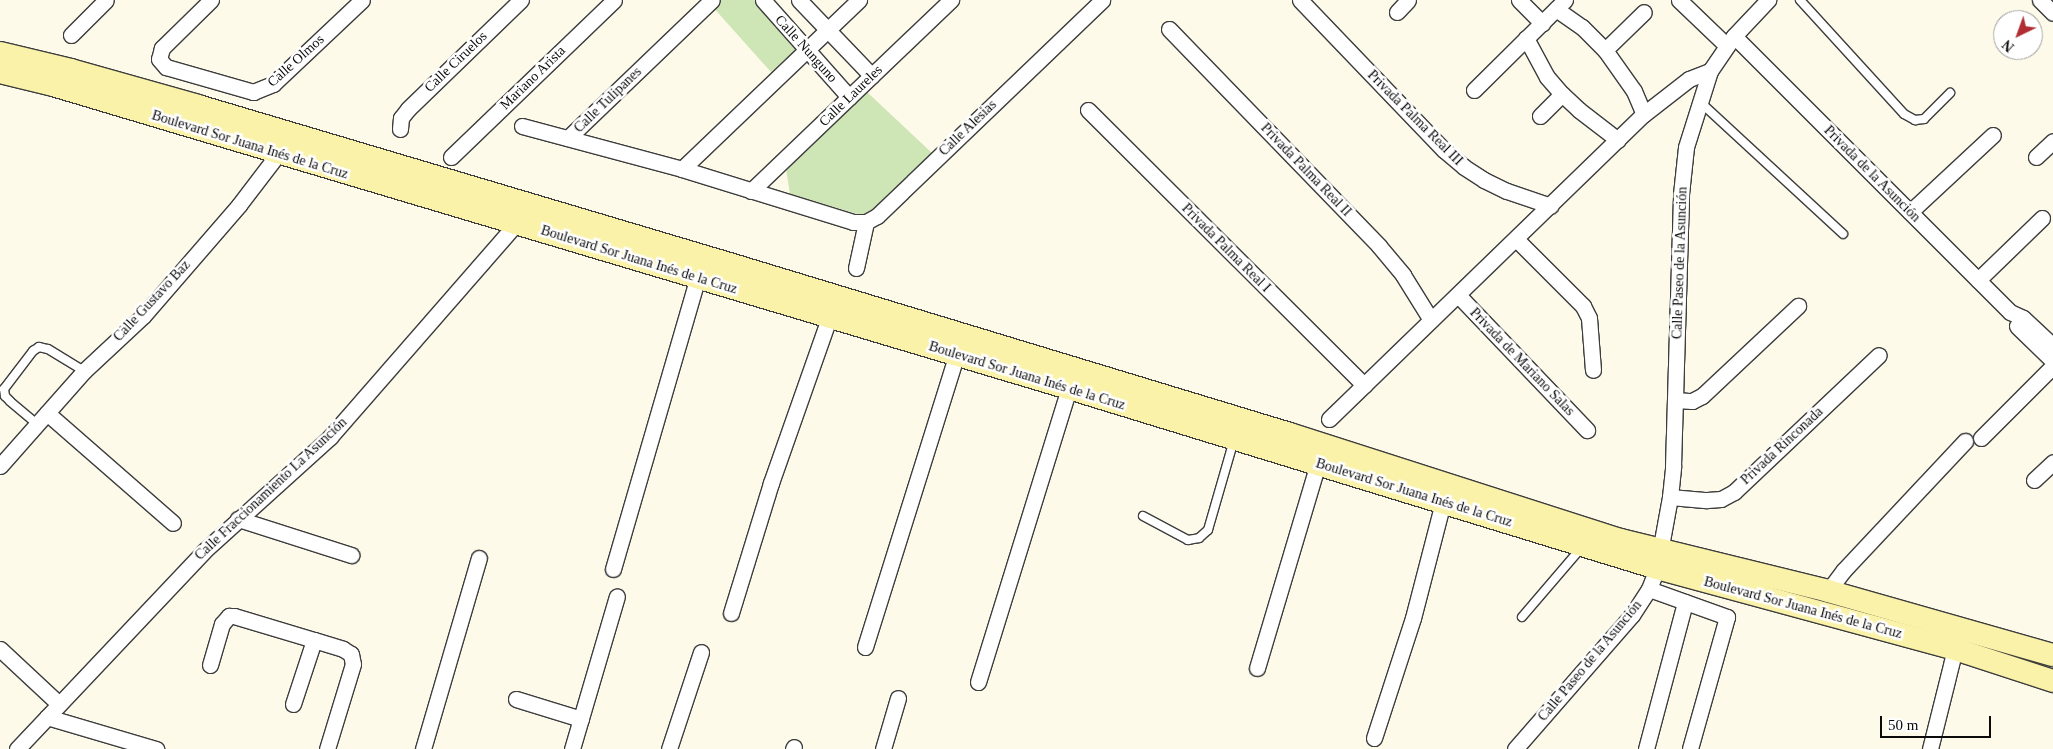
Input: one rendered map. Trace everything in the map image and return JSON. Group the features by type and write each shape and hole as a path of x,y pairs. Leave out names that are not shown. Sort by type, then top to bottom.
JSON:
{"main road":[{"name":"Boulevard Sor Juana Inés de la Cruz","path":"0,53 71,70 198,106 726,263 1290,434 1621,540 1659,559 1955,649 2053,681"},
{"name":"Boulevard Sor Juana Inés de la Cruz","path":"0,72 54,85 278,154 517,223 829,318 957,354 1584,546 1828,591 2053,655"}],"street":[{"path":"71,35 106,0"},
{"name":"Calle Olmos","path":"211,0 162,48 159,53 162,64 166,67 253,92 263,90 273,84 362,0"},
{"name":"Calle Ciruelos","path":"400,130 401,118 408,109 522,0"},
{"name":"Mariano Arista","path":"452,157 614,0"},
{"name":"Calle Tulipanes","path":"568,138 712,0"},
{"name":"Calle Nunguno","path":"763,0 817,40 872,76"},
{"name":"Calle Nunguno","path":"799,0 817,40 849,97"},
{"path":"682,169 858,0"},
{"name":"Calle Laureles","path":"751,191 951,0"},
{"name":"Calle Alesias","path":"866,222 877,216 1102,0"},
{"name":"Privada Palma Real III","path":"1300,0 1444,150 1464,167 1484,180 1507,191 1551,206"},
{"path":"1396,12 1408,0"},
{"path":"1519,0 1542,23"},
{"name":"Privada de la Asunción","path":"1678,0 1731,41 1910,212 2010,312 2023,318 2053,346"},
{"name":"Calle Paseo de la Asunción","path":"1515,749 1613,638 1649,589 1659,559 1670,497 1676,400 1681,194 1686,147 1710,71 1731,41 1768,0"},
{"path":"2040,0 2053,13"},
{"path":"1474,90 1561,4 1605,50 1634,91 1644,114"},
{"path":"1605,50 1644,12"},
{"name":"Privada Palma Real II","path":"1169,29 1379,246 1403,274 1432,320"},
{"path":"1526,38 1544,71 1562,94 1579,110 1618,140"},
{"path":"1329,419 1644,114 1689,79 1710,71"},
{"path":"1540,116 1562,94"},
{"name":"Privada Palma Real I","path":"1088,110 1364,385"},
{"path":"522,126 568,138"},
{"path":"1910,212 1993,135"},
{"name":"Calle Tulipanes","path":"568,138 682,169 852,222 866,222"},
{"path":"2036,157 2053,141"},
{"name":"Calle Gustavo Baz","path":"0,466 84,371 143,316 239,205 278,154"},
{"path":"1978,280 2042,218"},
{"path":"856,268 866,222"},
{"name":"Calle Fraccionamiento La Asunción","path":"17,749 204,551 330,437 517,223"},
{"path":"1516,239 1583,306 1589,318 1593,370"},
{"path":"613,569 698,277"},
{"name":"Privada de Mariano Salas","path":"1458,295 1587,430"},
{"path":"1676,400 1692,401 1702,396 1798,306"},
{"name":"Privada de la Asunción","path":"2010,312 2016,326 2052,368"},
{"path":"732,613 771,483 829,318"},
{"path":"865,647 957,354"},
{"name":"Privada Rinconada","path":"1670,497 1706,500 1721,499 1734,492 1879,355"},
{"path":"1981,438 2052,368"},
{"path":"978,682 1069,388"},
{"path":"42,418 173,523"},
{"path":"1828,591 1844,570 1965,441"},
{"path":"2034,480 2053,462"},
{"path":"1257,668 1318,463"},
{"path":"1374,738 1413,618 1443,502"},
{"path":"238,519 351,555"},
{"path":"422,749 479,558"},
{"path":"1649,589 1722,614 1727,620 1690,749"},
{"path":"572,749 618,596"},
{"path":"1646,749 1685,602"},
{"path":"210,665 222,624 229,616 343,649 351,654 353,659 328,749"},
{"path":"293,704 314,640"},
{"path":"0,648 59,704"},
{"path":"1930,749 1955,649"},
{"path":"669,749 701,652"},
{"path":"883,749 898,698"},
{"path":"516,699 581,719"},
{"path":"47,717 156,749"}],"lane":[{"path":"1800,0 1904,114 1915,120 1924,119 1950,93"},
{"path":"1699,101 1843,234"},
{"path":"42,418 10,401 5,396 4,389 33,351 39,347 48,349 84,371"},
{"path":"1143,516 1188,540 1199,538 1208,530 1234,438"},
{"path":"1522,617 1584,546"}],"green space":[{"path":"716,0 758,0 800,46 771,72 711,5"},
{"path":"867,92 933,154 868,217 790,194 786,169"}]}
